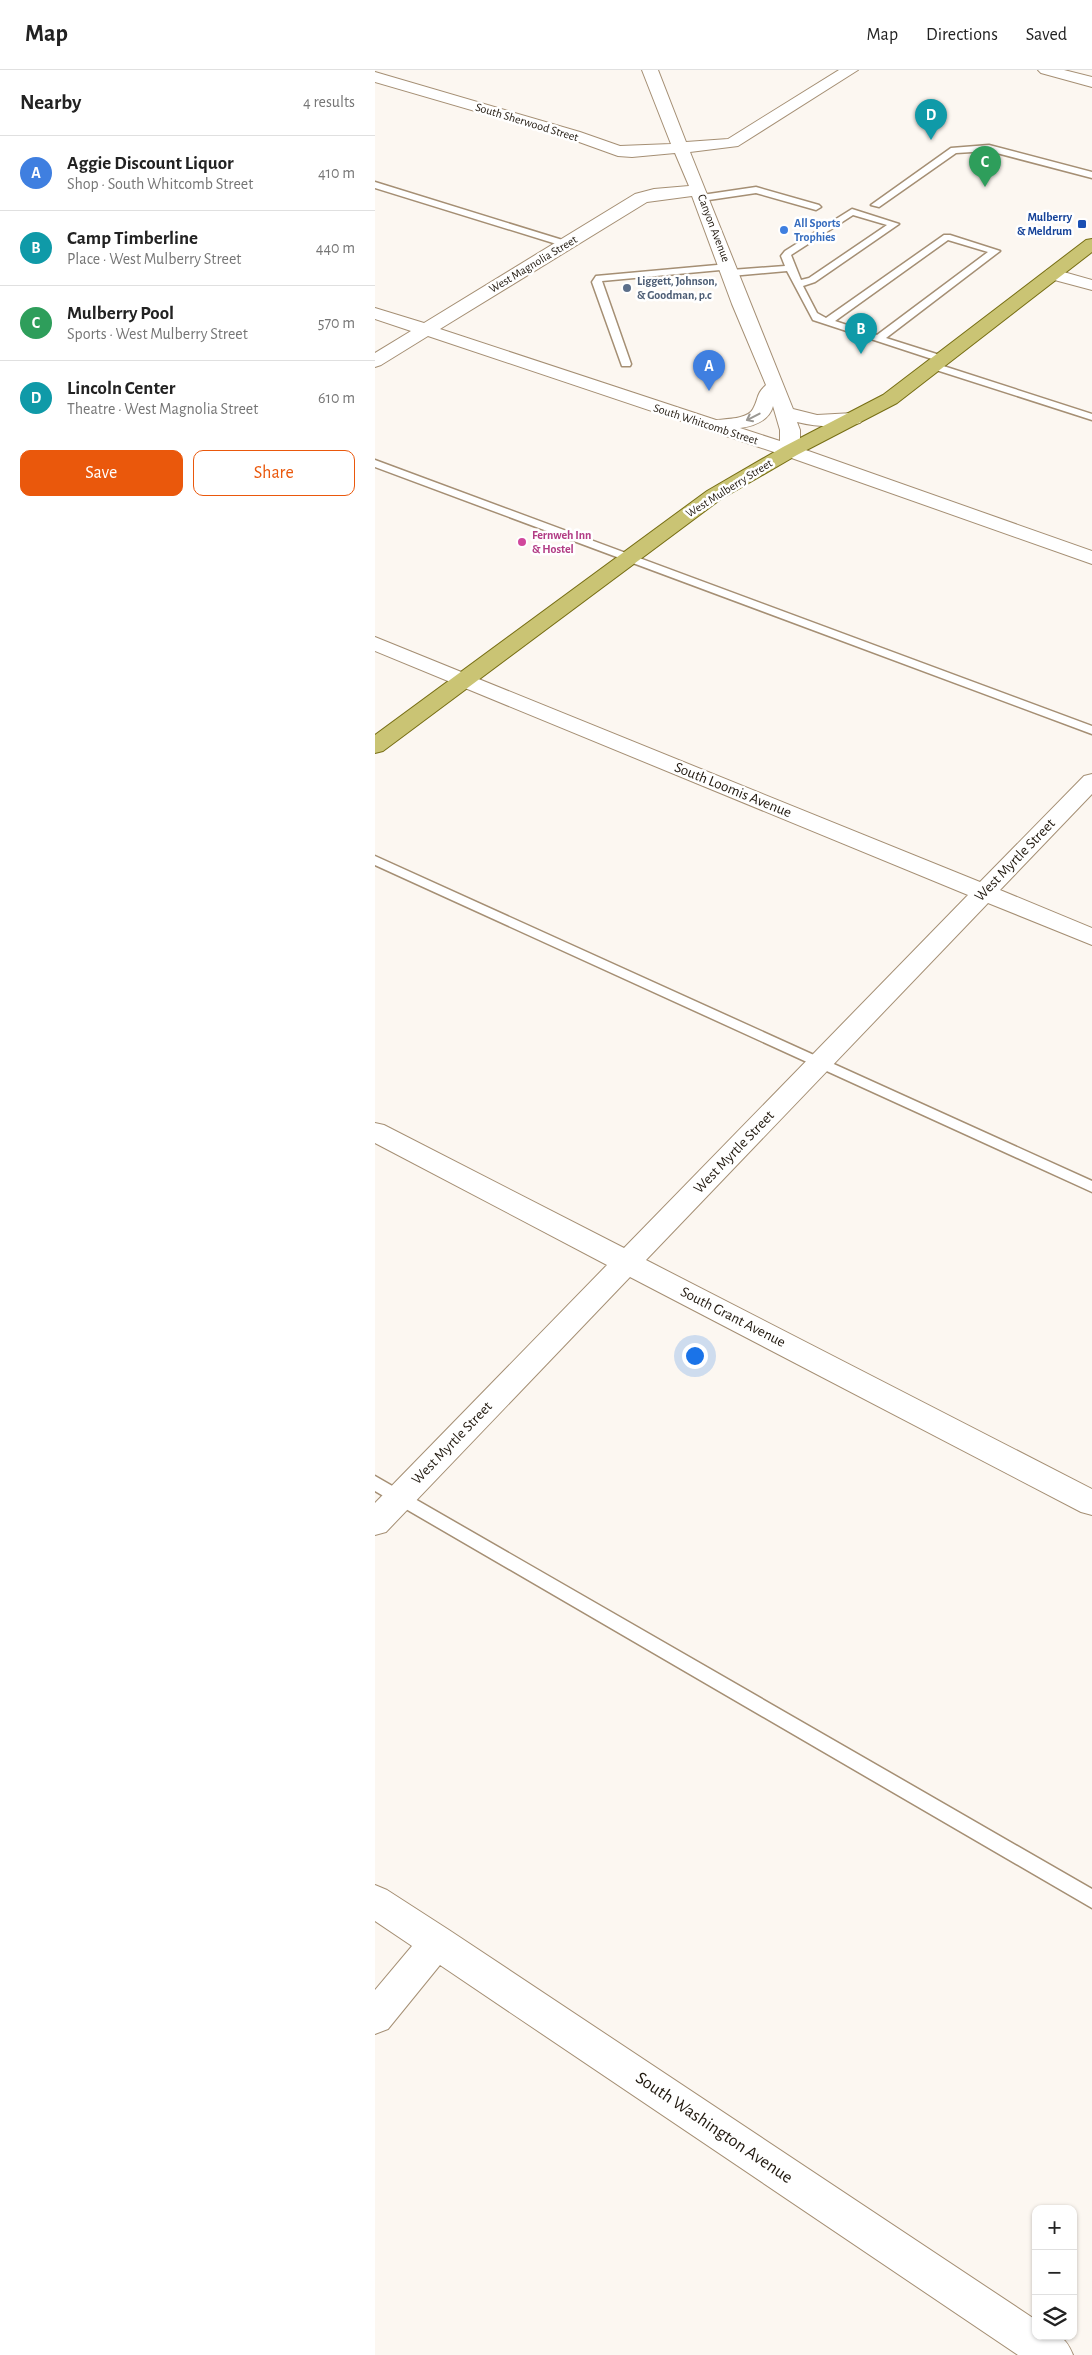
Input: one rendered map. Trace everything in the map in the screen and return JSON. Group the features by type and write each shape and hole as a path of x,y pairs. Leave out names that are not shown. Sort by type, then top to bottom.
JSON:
{"main road":[{"name":"West Mulberry Street","path":"375,746 629,556 714,495 790,451 890,399 1092,244"}],"street":[{"path":"375,75 382,70"},
{"name":"Canyon Avenue","path":"650,70 701,194 741,304 776,386 790,430 790,451"},
{"path":"681,148 732,143 850,70"},
{"path":"1046,70 1091,81"},
{"name":"South Sherwood Street","path":"375,75 618,151 681,148"},
{"name":"West Magnolia Street","path":"375,361 641,198 701,194"},
{"path":"1053,274 1092,285"},
{"name":"South Whitcomb Street","path":"375,313 790,451 825,466 1092,558"},
{"path":"711,426 754,418 762,412 766,395 776,386"},
{"path":"784,413 817,420 853,419"},
{"name":"South Loomis Avenue","path":"375,643 1092,937"},
{"name":"West Myrtle Street","path":"375,1523 1092,781"},
{"name":"South Grant Avenue","path":"375,1132 1092,1503"},
{"name":"South Washington Avenue","path":"375,1901 1053,2355"},
{"path":"375,2017 437,1942"}],"lane":[{"path":"876,205 954,150 989,148 1092,175"},
{"path":"375,185 565,244"},
{"path":"701,194 756,190 816,207"},
{"path":"799,284 813,280 894,224 852,212 786,256 811,314 827,322 878,339 938,363 1092,417"},
{"path":"827,322 947,237 995,251 878,339"},
{"path":"626,364 597,282 599,278 790,268"},
{"path":"375,463 1092,730"},
{"path":"375,860 1092,1188"},
{"path":"375,1483 1092,1899"}],"place":[{"name":"Lincoln Center","path":"931,140"},
{"name":"Mulberry Pool","path":"985,187"},
{"name":"Mulberry & Meldrum","path":"1082,224"},
{"name":"All Sports Trophies","path":"784,230"},
{"name":"Liggett, Johnson, & Goodman, p.c","path":"627,288"},
{"name":"Camp Timberline","path":"861,354"},
{"name":"Aggie Discount Liquor","path":"709,391"},
{"name":"Fernweh Inn & Hostel","path":"522,542"}]}
